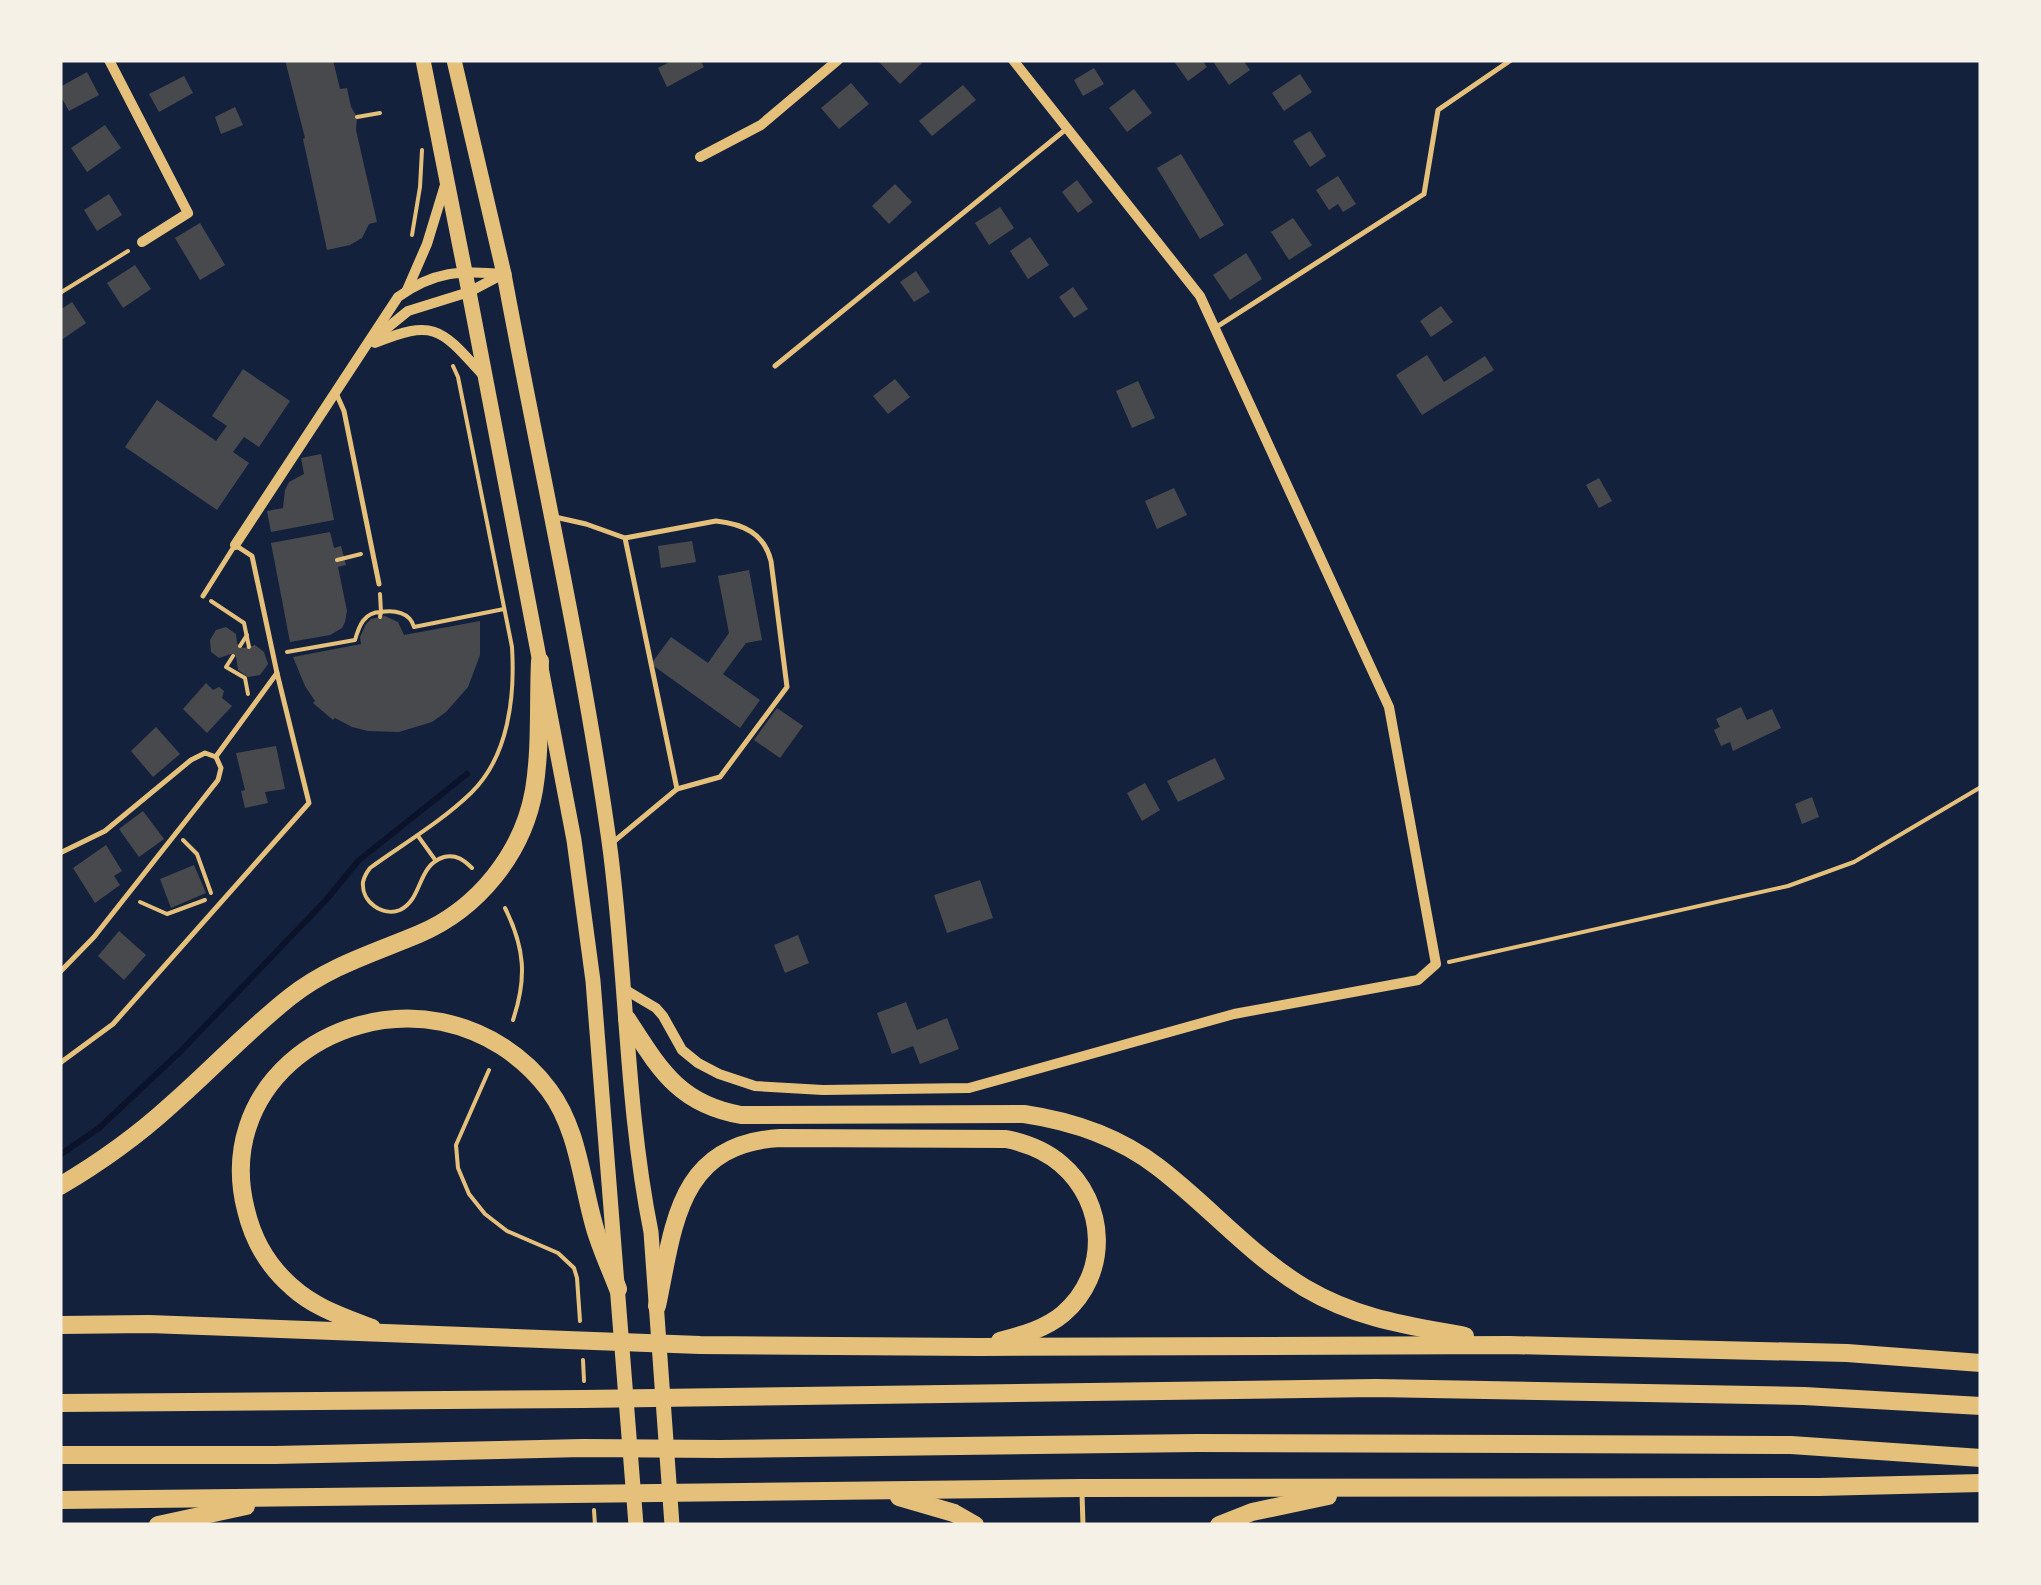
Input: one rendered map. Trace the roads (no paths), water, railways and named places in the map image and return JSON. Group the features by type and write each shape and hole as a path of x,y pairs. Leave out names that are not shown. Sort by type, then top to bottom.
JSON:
{"highway":[{"path":"60,1186 138,1133 294,994 336,968 422,933 477,896 518,838 533,794 540,661"},
{"path":"387,1333 322,1308 276,1272 256,1238 241,1181 250,1123 279,1072 310,1046 367,1022 408,1018 470,1030 497,1044 538,1076 570,1128 594,1227 618,1298"},
{"path":"627,1019 676,1086 705,1106 723,1112 1024,1114 1091,1130 1156,1165 1261,1256 1330,1301 1396,1325 1510,1345"},
{"path":"656,1306 682,1200 703,1169 731,1148 763,1138 1006,1139 1036,1148 1074,1178 1096,1221 1097,1255 1085,1287 1063,1314 1033,1332 980,1347"},
{"path":"60,1325 149,1324 700,1345 1510,1345 1847,1353 1981,1363"},
{"path":"60,1403 1394,1388 1804,1396 1981,1406"},
{"path":"60,1455 1217,1442 1791,1445 1981,1458"},
{"path":"60,1500 1082,1488 1819,1488 1981,1484"},
{"path":"1219,1525 1278,1505 1373,1488"},
{"path":"879,1492 954,1513 976,1525"},
{"path":"158,1525 280,1498"}],"main road":[{"path":"423,60 574,840 594,980 636,1525"},
{"path":"454,60 504,274 597,762 627,1019 632,1116 651,1232 672,1525"}],"street":[{"path":"110,60 188,213 142,242"},
{"path":"700,157 761,125 838,60"},
{"path":"624,989 664,1016 682,1050 698,1064 755,1086 823,1090 968,1088 1234,1014 1418,980 1436,964 1389,707 1215,328 1200,296 1013,60"},
{"path":"234,545 390,308 407,290 427,244 446,180"},
{"path":"407,290 464,270 504,274"},
{"path":"364,347 408,312 469,292 504,274"},
{"path":"364,347 410,329 426,329 446,338 486,378"}],"lane":[{"path":"1215,328 1424,194 1438,110 1511,60"},
{"path":"775,366 1067,128"},
{"path":"335,391 344,411 379,584"},
{"path":"552,516 625,538 716,521 730,523 754,532 764,542 771,561 787,688 720,776 677,789 609,844"},
{"path":"625,538 677,789"},
{"path":"60,1063 113,1024 310,803 252,556 234,545 203,596"},
{"path":"216,756 277,673"},
{"path":"60,853 105,832 191,760 205,753 216,756"},
{"path":"60,972 94,937 218,780 221,768 216,756"},
{"path":"1082,1488 1083,1525"}],"waterway":[{"path":"60,1155 99,1128 181,1051 326,900 358,861 467,774"}]}
